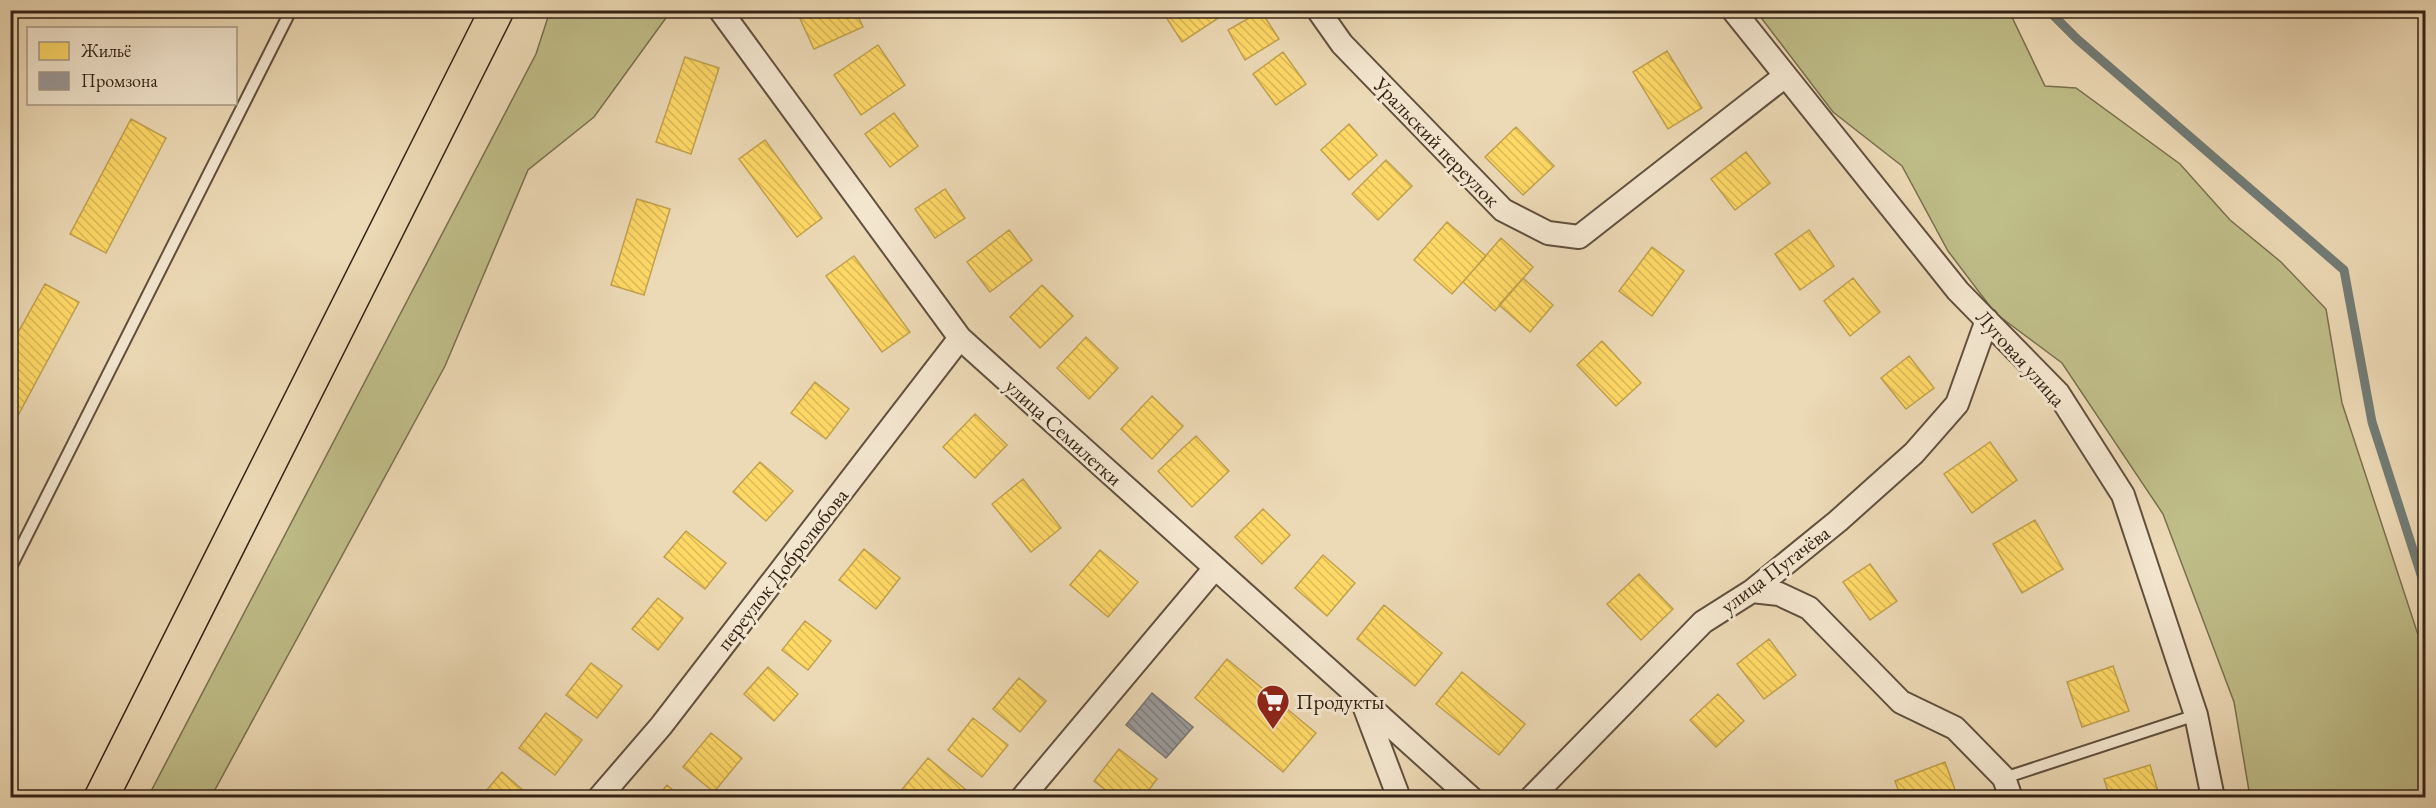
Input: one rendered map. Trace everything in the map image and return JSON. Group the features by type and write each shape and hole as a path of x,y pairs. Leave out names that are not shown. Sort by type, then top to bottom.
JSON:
{"main road":[{"path":"101,798 497,10"}],"street":[{"name":"улица Семилетки","path":"720,10 960,338 1471,798"},
{"name":"Уральский переулок","path":"1318,10 1342,44 1503,210 1548,233 1579,237 1785,76"},
{"name":"Луговая улица","path":"1733,10 1958,291 2058,393 2123,495 2196,715 2213,798"},
{"name":"улица Пугачёва","path":"1531,798 1703,621 1752,591 1838,521 1914,453 1957,404 1987,320"},
{"name":"переулок Добролюбова","path":"599,798 661,726 960,338"},
{"path":"1022,798 1215,568"},
{"path":"1752,591 1779,594 1809,608 1901,702 1955,728 2008,788"},
{"path":"1361,699 1399,798"}],"lane":[{"path":"10,569 291,10"},
{"path":"2008,788 2196,715"}],"shaded area":[{"path":"550,11 671,11 594,117 528,170 445,366 211,797 148,797 536,54"},
{"path":"1756,11 2009,11 2045,86 2076,88 2180,164 2230,220 2281,262 2326,309 2342,403 2425,656 2425,797 2250,797 2234,702 2163,514 2062,363 1995,313 1948,251 1902,166 1833,112"}],"building: Жильё":[{"path":"796,10 855,10 863,27 814,49"},
{"path":"1177,10 1212,10 1217,19 1182,42 1166,17"},
{"path":"1261,11 1279,39 1245,60 1228,30"},
{"path":"878,45 905,85 861,115 834,75"},
{"path":"1667,51 1702,108 1668,129 1633,72"},
{"path":"1283,52 1306,84 1276,105 1253,74"},
{"path":"685,57 719,68 691,154 656,142"},
{"path":"894,113 918,146 890,167 865,134"},
{"path":"131,119 166,138 106,253 70,234"},
{"path":"1349,124 1377,155 1349,180 1321,150"},
{"path":"1516,127 1554,166 1523,195 1485,157"},
{"path":"765,140 822,218 797,237 739,159"},
{"path":"1746,152 1770,183 1735,210 1711,179"},
{"path":"1386,160 1412,186 1378,220 1352,194"},
{"path":"945,189 965,218 935,238 915,209"},
{"path":"637,199 670,209 644,295 611,285"},
{"path":"1447,222 1486,256 1452,294 1414,260"},
{"path":"1009,230 1032,260 990,292 967,262"},
{"path":"1809,230 1834,266 1800,290 1775,254"},
{"path":"1501,238 1533,267 1495,311 1463,282"},
{"path":"1652,247 1684,271 1652,316 1619,291"},
{"path":"854,256 910,332 882,352 826,276"},
{"path":"1523,278 1553,305 1530,332 1499,305"},
{"path":"1853,278 1880,312 1850,336 1824,301"},
{"path":"45,284 79,302 15,421 10,419 10,347"},
{"path":"1042,285 1073,316 1040,348 1010,317"},
{"path":"1086,337 1118,368 1089,399 1057,368"},
{"path":"1602,341 1641,383 1616,406 1577,365"},
{"path":"1909,356 1934,388 1906,409 1881,378"},
{"path":"815,382 849,409 826,439 791,413"},
{"path":"1152,396 1183,426 1152,459 1121,429"},
{"path":"975,414 1007,445 975,478 943,447"},
{"path":"1196,436 1229,471 1192,507 1158,471"},
{"path":"1990,442 2017,480 1972,513 1944,474"},
{"path":"760,462 793,491 766,521 733,492"},
{"path":"1023,479 1061,528 1031,552 992,504"},
{"path":"1263,509 1290,535 1262,564 1235,537"},
{"path":"2035,520 2063,569 2022,593 1993,544"},
{"path":"686,531 726,563 705,589 664,557"},
{"path":"864,549 900,578 876,609 839,580"},
{"path":"1100,550 1138,582 1108,617 1070,585"},
{"path":"1323,555 1355,583 1327,616 1295,588"},
{"path":"1870,564 1897,601 1870,620 1843,582"},
{"path":"1639,574 1673,609 1641,640 1607,604"},
{"path":"658,598 683,618 658,650 632,629"},
{"path":"1384,605 1442,653 1415,686 1357,639"},
{"path":"805,621 831,641 808,670 782,650"},
{"path":"1769,639 1796,675 1764,699 1737,664"},
{"path":"1227,659 1316,733 1283,772 1195,698"},
{"path":"591,663 622,686 597,718 566,695"},
{"path":"2113,666 2129,711 2082,727 2067,682"},
{"path":"768,667 798,694 774,721 744,694"},
{"path":"1462,672 1525,724 1499,755 1436,704"},
{"path":"1019,678 1046,701 1020,732 993,709"},
{"path":"1718,694 1744,721 1716,747 1690,720"},
{"path":"546,713 582,740 555,775 519,748"},
{"path":"973,718 1008,745 982,777 948,750"},
{"path":"711,733 742,758 714,792 683,767"},
{"path":"1119,749 1157,779 1143,798 1116,798 1094,781"},
{"path":"928,758 965,789 957,798 895,798"},
{"path":"1945,762 1958,798 1901,798 1895,781"},
{"path":"2150,765 2160,798 2110,798 2104,779"},
{"path":"502,772 532,798 480,798"},
{"path":"667,785 682,798 656,798"}],"building: Промзона":[{"path":"1152,693 1193,727 1166,758 1126,725"}],"waterway":[{"path":"2048,10 2077,39 2344,270 2372,422 2426,590"}],"place":[{"name":"Продукты","path":"1273,730"}]}
